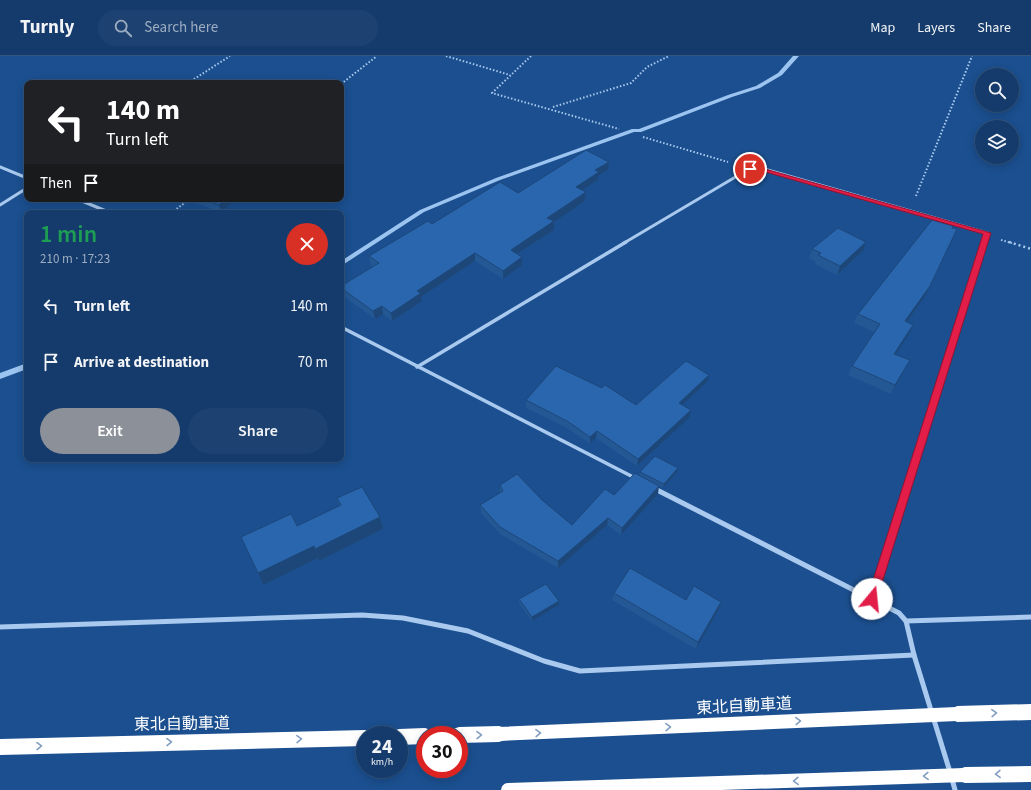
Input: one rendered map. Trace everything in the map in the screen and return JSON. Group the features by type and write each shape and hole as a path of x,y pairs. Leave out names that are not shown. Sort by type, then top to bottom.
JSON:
{"highway":[{"name":"東北自動車道","path":"468,735 1031,712"},
{"name":"東北自動車道","path":"0,747 356,738"},
{"path":"507,790 1031,774"}],"street":[{"path":"417,367 754,166 987,233 872,599"},
{"path":"0,167 24,177"},
{"path":"0,205 24,190"},
{"path":"84,202 104,210"},
{"path":"344,329 644,483"},
{"path":"651,487 899,613 906,621 914,655 955,790"},
{"path":"0,627 362,616 403,618 468,631 544,661 580,671 914,655"},
{"path":"906,621 1031,617"}],"path":[{"path":"193,80 230,56"},
{"path":"344,82 377,56"},
{"path":"446,56 510,75"},
{"path":"531,56 492,93 619,129"},
{"path":"553,108 631,83 647,67 669,56"},
{"path":"910,211 972,56"},
{"path":"643,137 750,169"},
{"path":"175,210 186,202"},
{"path":"986,236 1031,249"}],"building":[{"path":"586,150 609,162 595,170 599,172 576,187 586,192 547,218 554,221 511,250 522,257 503,271 475,253 417,291 421,293 391,313 382,306 373,311 344,290 344,284 379,263 369,256 428,221 432,224 500,182 518,193"},
{"path":"210,202 222,202 219,205"},
{"path":"932,220 953,226 952,228 957,229 930,286 905,321 913,325 894,354 910,360 895,385 852,366 880,324 858,314"},
{"path":"838,228 866,242 840,266 818,255 821,253 812,249"},
{"path":"686,361 709,375 679,403 691,410 638,459 597,431 590,437 567,421 526,400 556,366 602,388 605,385 636,405"},
{"path":"655,456 678,468 664,484 640,472"},
{"path":"635,473 659,486 622,528 608,518 558,561 500,527 480,505 503,491 500,485 517,474 542,500 572,525 605,489 614,495"},
{"path":"362,487 380,517 315,549 314,546 258,573 241,537 291,514 297,526 341,505 337,498"},
{"path":"630,568 686,600 694,586 721,602 698,642 614,593"},
{"path":"546,584 559,601 532,617 519,599"}],"waterway":[{"path":"344,262 422,211 498,179 634,130 639,131 730,96 758,87 780,74 796,56"},
{"path":"0,376 24,367"}],"route":[{"path":"750,169 754,166 987,233 872,599"}]}
